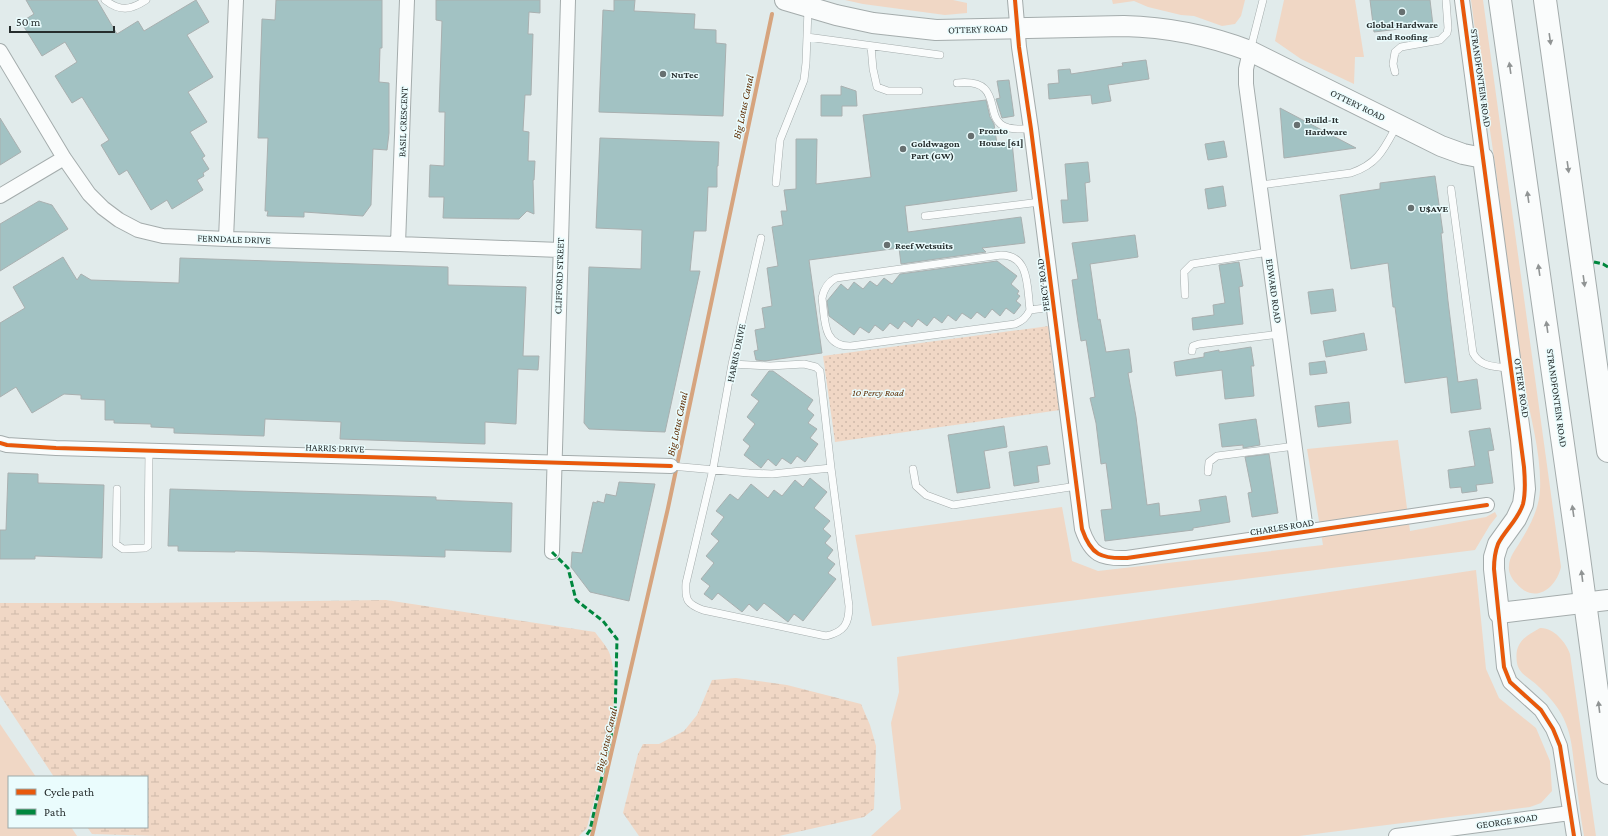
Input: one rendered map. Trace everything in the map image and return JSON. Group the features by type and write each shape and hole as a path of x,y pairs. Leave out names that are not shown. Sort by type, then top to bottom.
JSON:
{"main road":[{"name":"STRANDFONTEIN ROAD","path":"1500,0 1608,773"},
{"path":"1545,0 1608,451"}],"street":[{"path":"226,239 236,0"},
{"name":"BASIL CRESCENT","path":"398,244 407,0"},
{"name":"CLIFFORD STREET","path":"552,552 568,0"},
{"name":"PERCY ROAD","path":"1015,0 1018,28 1018,47 1031,129 1082,529 1086,541"},
{"name":"STRANDFONTEIN ROAD","path":"1462,0 1483,158"},
{"name":"OTTERY ROAD","path":"787,1 836,15 903,27 936,30 1147,26 1219,39 1250,51 1441,146 1463,154 1483,158 1524,460 1526,489 1516,519 1498,544 1494,557 1499,613"},
{"name":"FERNDALE DRIVE","path":"0,51 64,158 89,194 103,208 119,220 138,230 163,236 226,239 560,250"},
{"name":"EDWARD ROAD","path":"1250,51 1246,69 1246,84 1306,531"},
{"path":"0,196 64,158"},
{"name":"HARRIS DRIVE","path":"0,443 28,447 671,466"},
{"name":"CHARLES ROAD","path":"1086,541 1092,549 1100,555 1110,559 1127,558 1487,505"},
{"path":"1574,836 1560,746 1553,729 1541,710 1510,682 1504,667 1499,613 1608,600"},
{"name":"GEORGE ROAD","path":"1396,836 1570,813"}],"lane":[{"path":"105,0 115,7 129,8 135,7 146,0"},
{"path":"1250,51 1263,0"},
{"path":"1395,72 1393,64 1395,52 1401,47 1440,40 1447,33 1446,0"},
{"path":"776,183 780,140 804,80 808,7"},
{"path":"807,37 940,55"},
{"path":"871,46 873,69 877,87 888,91 919,91"},
{"path":"957,83 968,82 978,84 985,89 990,96 999,123 1005,127 1031,129"},
{"path":"1260,186 1351,173 1364,169 1382,154 1397,124"},
{"path":"1451,189 1473,353 1479,361 1484,364 1511,368"},
{"path":"925,216 1040,202"},
{"name":"HARRIS DRIVE","path":"671,466 713,469 749,473 772,474 830,468 849,606 849,617 844,627 836,634 826,636 703,610 693,606 687,601 686,583 713,469 732,364 761,238"},
{"path":"1185,295 1184,272 1192,264 1269,252"},
{"path":"1006,255 1015,258 1024,268 1030,310 1024,320 1015,324 846,346 836,343 829,337 822,298 828,283 841,276 1006,255"},
{"path":"1030,310 1053,307"},
{"path":"1192,351 1193,346 1199,344 1280,334"},
{"path":"732,364 770,366 804,364 816,367 820,371 830,468"},
{"path":"1208,472 1209,462 1217,456 1295,446"},
{"path":"117,489 116,544 123,549 145,548 148,546 149,451"},
{"path":"913,469 916,486 926,495 953,505 1077,486"}],"green space":[{"path":"845,0 953,0 967,3 967,13 945,15 863,4"},
{"path":"1112,0 1245,0 1241,16 1235,24 1222,26 1194,16 1181,15 1148,7 1134,1 1113,4"},
{"path":"1284,0 1355,0 1364,57 1355,57 1354,84 1301,59 1275,41"},
{"path":"1471,0 1483,0 1561,567 1554,582 1549,588 1543,592 1537,593 1530,593 1523,590 1513,580 1509,568 1511,556 1527,530 1538,504 1540,490 1539,460 1524,384 1496,171"},
{"name":"10 Percy Road","path":"1049,326 1060,410 835,442 823,356"},
{"path":"1398,440 1410,531 1486,517 1495,512 1497,516 1475,550 872,626 855,535 1062,507 1072,561 1098,571 1323,545 1307,449"},
{"path":"1476,570 1486,669 1499,698 1536,728 1550,761 1552,791 1541,803 1530,807 1299,836 871,836 901,809 891,723 899,692 897,657"},
{"path":"386,600 595,632 609,652 613,670 614,692 608,739 587,828 579,836 157,836 92,834 88,828 148,828 148,776 53,776 0,695 0,603"},
{"path":"1540,628 1550,630 1558,636 1570,654 1596,836 1584,836 1570,736 1564,719 1551,699 1523,674 1518,667 1516,656 1521,641 1529,634"},
{"path":"736,678 787,685 861,704 870,725 876,746 874,809 864,817 779,836 639,836 623,813 638,754 643,744 659,744 684,731 697,715 712,680"},
{"path":"0,724 35,776 8,776 8,828 72,828 77,836 0,836"}],"building":[{"path":"26,0 97,0 117,34 138,21 144,31 196,0 209,22 187,35 213,77 188,92 207,122 190,132 205,156 202,158 209,169 203,173 204,176 197,180 203,190 172,209 167,200 151,210 127,170 119,175 101,145 109,140 82,97 72,103 55,76 77,62 65,42 42,56 21,22 34,14"},
{"path":"276,0 382,0 382,48 380,48 379,82 389,83 389,133 387,150 373,149 371,205 363,216 304,212 304,217 267,216 268,211 265,211 268,138 258,138 262,19 275,20"},
{"path":"436,0 540,0 540,13 529,12 528,34 533,34 531,95 525,95 523,131 529,132 528,161 535,161 533,180 534,214 527,211 519,219 443,218 444,197 429,197 430,165 444,166 445,112 439,112 442,21 436,20"},
{"name":"NuTec","path":"614,0 635,0 634,11 695,14 694,29 716,30 716,43 726,44 723,116 599,112 603,10 614,11"},
{"name":"Global Hardware and Roofing","path":"1370,0 1430,0 1433,25 1374,32"},
{"path":"1146,60 1149,79 1108,85 1111,101 1092,104 1091,95 1049,99 1048,84 1059,83 1058,70 1070,69 1071,74 1123,66 1122,63"},
{"path":"1009,80 1014,116 1002,118 996,99 1000,98 997,81"},
{"path":"841,86 856,91 857,106 842,106 842,116 821,116 821,95 841,95"},
{"path":"986,100 990,117 994,124 997,144 1012,142 1017,191 905,206 908,232 1021,217 1025,243 982,248 986,252 901,264 899,248 809,260 822,353 765,361 756,360 754,351 758,350 755,330 765,328 762,308 772,306 767,268 778,266 772,227 783,225 781,211 787,211 784,190 796,189 796,139 817,139 816,184 871,177 863,115"},
{"name":"Build-It Hardware","path":"1280,108 1356,148 1284,158"},
{"path":"0,118 21,152 0,165"},
{"path":"600,138 719,142 717,187 708,187 706,231 694,231 690,271 700,271 665,432 589,429 584,423 589,267 641,269 642,230 596,228"},
{"path":"1224,141 1227,157 1208,160 1205,144"},
{"path":"1088,162 1090,182 1085,183 1088,221 1063,223 1061,200 1068,200 1065,164"},
{"path":"1435,176 1443,233 1441,233 1458,382 1477,379 1481,409 1451,413 1447,377 1405,383 1395,307 1393,307 1388,263 1351,269 1340,195 1380,189 1380,183"},
{"path":"1223,186 1226,206 1208,209 1205,189"},
{"path":"39,201 52,205 68,229 0,271 0,224"},
{"path":"1135,235 1138,257 1090,264 1098,320 1100,319 1106,352 1129,349 1132,372 1128,373 1136,417 1147,505 1159,503 1160,516 1201,511 1199,500 1226,496 1230,522 1193,528 1193,530 1105,541 1101,510 1112,509 1106,463 1101,464 1096,423 1090,398 1095,397 1086,340 1081,341 1078,322 1072,280 1078,279 1072,243"},
{"path":"63,257 77,280 81,274 91,280 179,283 180,258 448,267 448,285 526,287 523,356 539,356 538,370 518,369 516,424 485,422 485,444 340,439 341,422 265,419 264,436 174,433 174,428 151,427 151,424 114,423 114,420 105,420 105,400 81,399 81,395 64,394 32,413 16,387 0,397 0,323 25,308 13,287"},
{"path":"997,261 1017,276 1011,284 1019,291 1017,294 1020,296 1016,301 1021,305 1014,314 1006,308 1000,316 992,309 985,318 977,312 971,319 962,313 956,321 948,315 942,323 934,317 927,326 918,319 912,327 904,321 898,329 890,323 883,331 875,325 869,333 860,327 854,335 829,316 827,301 841,284 848,290 854,282 863,289 870,281 877,286 884,278 892,284 900,274"},
{"path":"1239,262 1243,286 1239,287 1243,324 1193,330 1192,318 1214,315 1213,305 1225,303 1219,265"},
{"path":"1333,289 1336,311 1311,314 1308,292"},
{"path":"1364,333 1367,350 1326,357 1323,341"},
{"path":"1251,347 1254,366 1251,366 1254,396 1225,399 1222,370 1176,376 1174,362 1204,357 1204,353 1219,350 1219,352"},
{"path":"1325,361 1327,373 1310,375 1309,363"},
{"path":"769,371 773,371 813,400 807,409 814,415 808,423 817,429 810,438 818,444 805,462 797,456 791,464 782,458 776,466 768,459 761,468 744,455 750,446 743,440 755,424 747,417 759,401 751,395"},
{"path":"1349,402 1351,423 1318,427 1315,406"},
{"path":"1256,419 1260,445 1243,448 1243,445 1222,447 1219,424"},
{"path":"1004,426 1007,447 984,451 990,488 957,493 948,435"},
{"path":"1490,428 1494,450 1488,451 1493,483 1476,485 1477,491 1462,493 1461,487 1450,488 1448,470 1475,466 1469,431"},
{"path":"1047,446 1050,464 1037,466 1039,482 1014,486 1009,452"},
{"path":"1269,454 1278,513 1252,517 1248,493 1252,492 1245,457"},
{"path":"8,473 38,474 38,483 104,485 102,558 35,556 35,559 0,559 0,530 6,530"},
{"path":"810,478 827,492 814,508 830,521 823,529 831,536 825,543 833,550 827,558 835,564 828,573 836,579 803,621 794,614 788,622 764,603 757,611 749,604 742,612 718,593 712,600 704,594 710,586 701,579 714,563 706,556 719,541 711,534 724,517 716,511 730,494 738,500 751,484 768,498 774,490 782,496 795,480 803,487"},
{"path":"619,482 655,484 629,601 590,592 571,567 572,552 582,553 593,502 597,503 597,501 604,503 606,494 616,496"},
{"path":"170,489 436,497 436,500 512,503 511,552 445,550 445,557 235,551 178,551 178,546 168,546"}],"waterway":[{"name":"Big Lotus Canal","path":"592,836 668,508 772,14"}],"marked path":[{"path":"1594,262 1608,267"},
{"path":"552,552 568,568 576,600 603,621 617,639 615,718 590,830 586,836"}],"cycle path":[{"path":"1015,0 1019,47 1031,129 1082,529 1085,538 1093,550 1098,554 1110,558 1127,558 1487,505"},
{"path":"1462,0 1525,476 1524,499 1521,510 1498,544 1494,559 1504,667 1510,682 1541,710 1553,729 1560,746 1574,836"},
{"path":"0,443 7,445 56,448 671,466"}],"place":[{"name":"Global Hardware and Roofing","path":"1402,12"},
{"name":"NuTec","path":"663,74"},
{"name":"Build-It Hardware","path":"1297,125"},
{"name":"Pronto House [61]","path":"971,136"},
{"name":"Goldwagon Part (GW)","path":"903,149"},
{"name":"U$AVE","path":"1411,208"},
{"name":"Reef Wetsuits","path":"887,245"}]}
